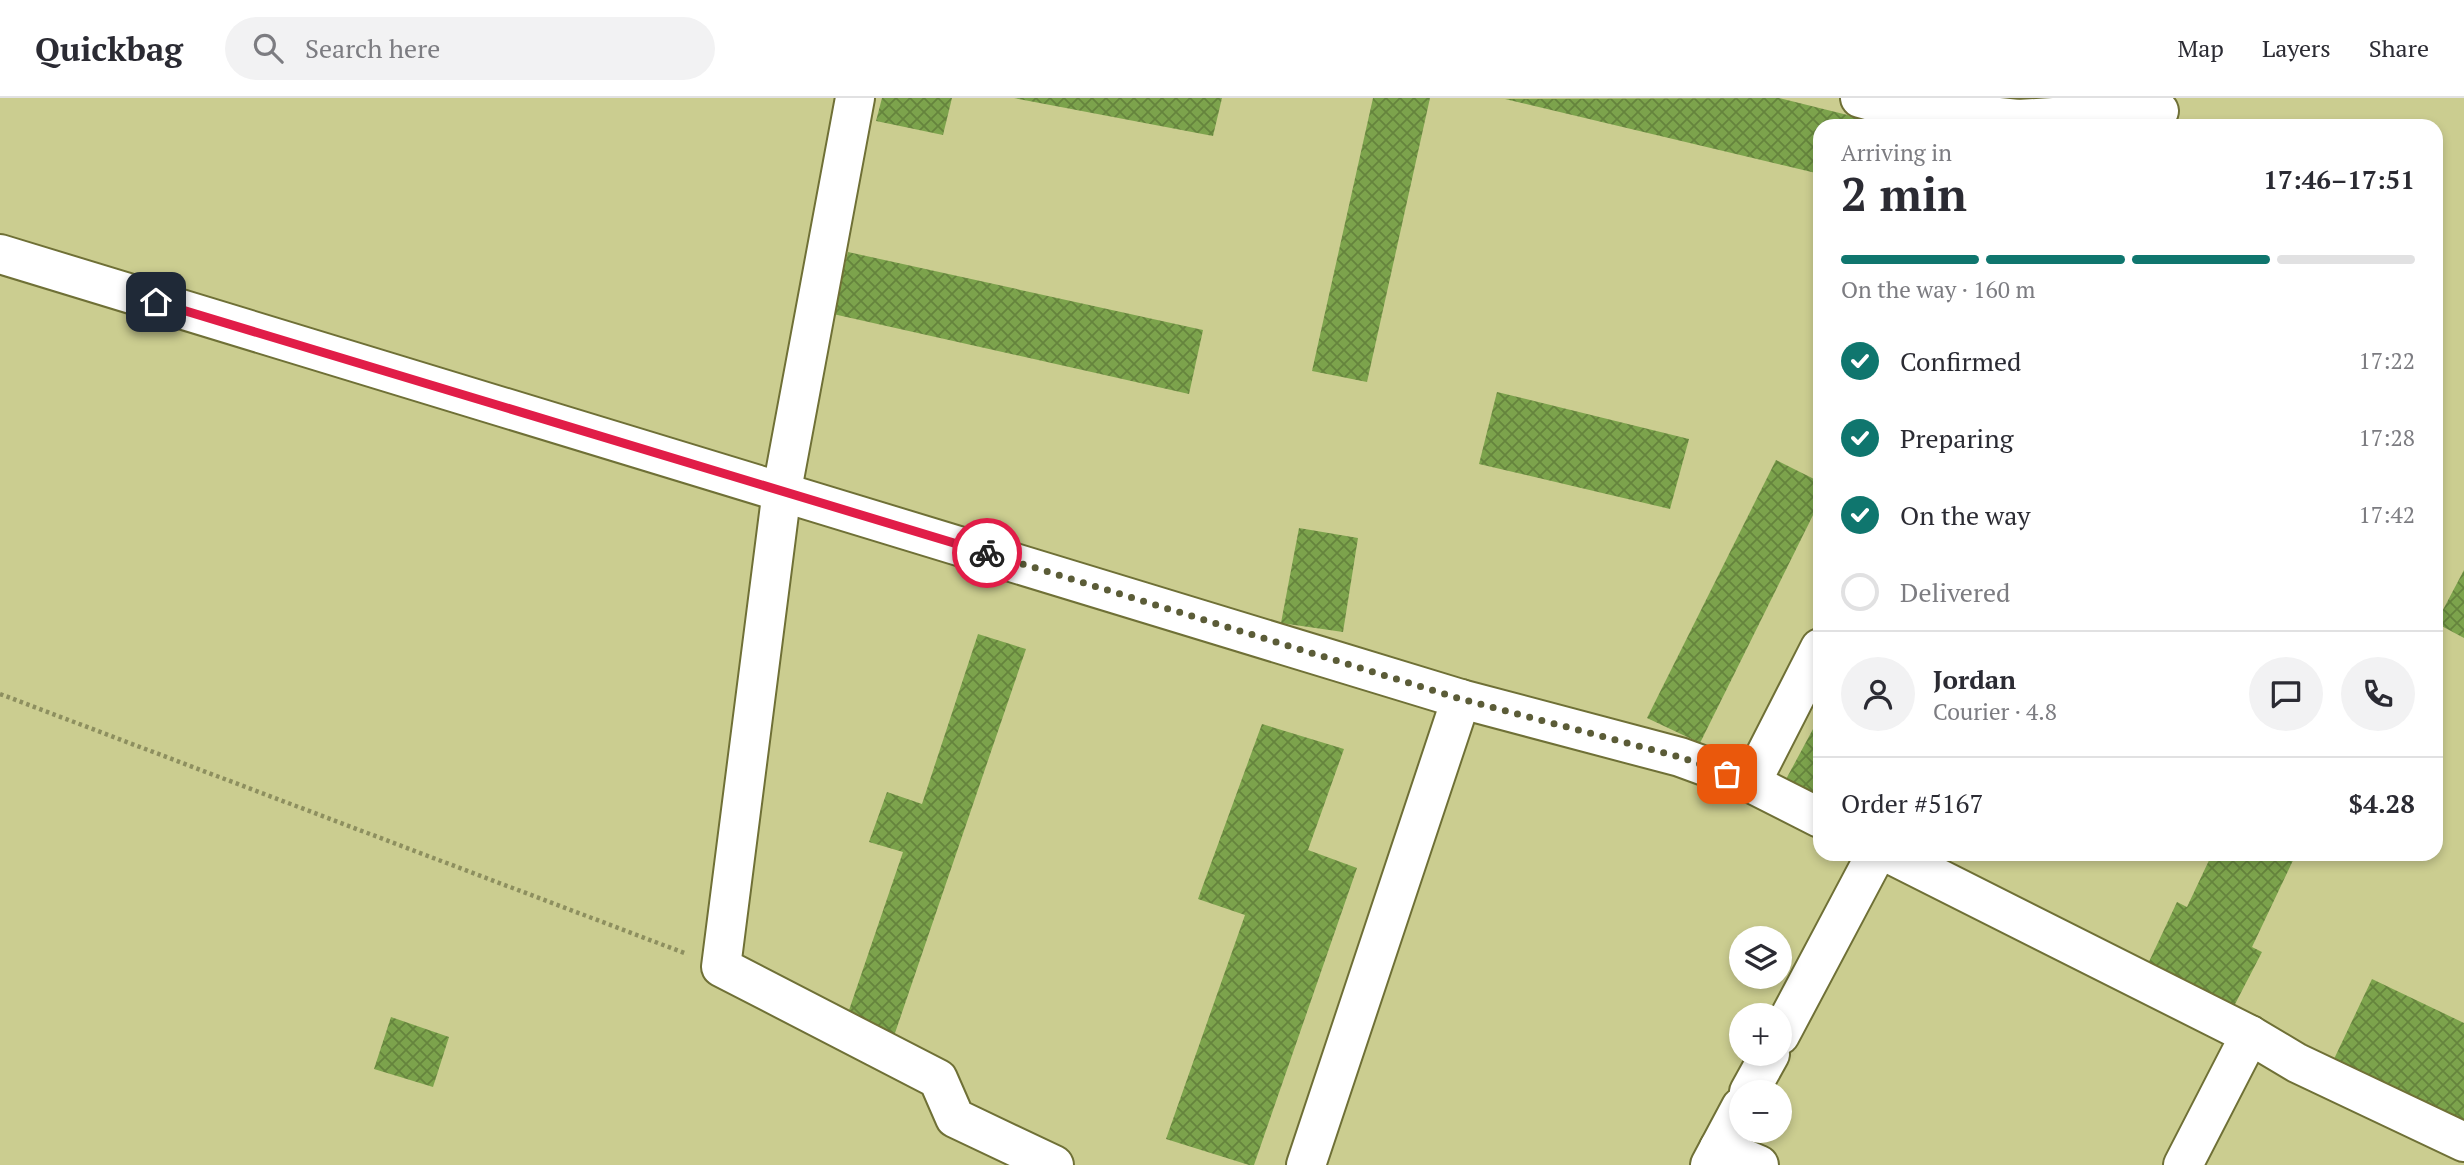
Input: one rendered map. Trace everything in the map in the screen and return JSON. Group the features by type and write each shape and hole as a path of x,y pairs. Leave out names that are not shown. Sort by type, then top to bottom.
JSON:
{"lane":[{"path":"855,98 782,490 721,967 938,1079 955,1118 1054,1165"},
{"path":"1860,98 1885,104 2018,119 2159,112"},
{"path":"0,254 1461,699 1680,757 1751,783 1813,814"},
{"path":"1751,783 1813,662"},
{"path":"1306,1165 1461,699"},
{"path":"1792,1012 1872,861"},
{"path":"1905,861 2250,1035 2297,1063 2464,1142"},
{"path":"2183,1165 2250,1035"},
{"path":"1729,1130 1715,1157 1759,1165"}],"path":[{"path":"0,694 721,967"}],"building":[{"path":"882,98 952,98 943,135 876,121"},
{"path":"1014,98 1222,98 1213,136"},
{"path":"1373,98 1430,98 1367,382 1312,371"},
{"path":"1779,98 1864,119 1813,119 1813,172 1505,99"},
{"path":"848,252 1203,330 1189,394 833,314"},
{"path":"1497,392 1689,439 1670,509 1479,464"},
{"path":"1776,460 1813,478 1813,515 1700,743 1647,718"},
{"path":"1299,528 1358,538 1343,632 1281,623"},
{"path":"2464,570 2464,638 2443,627 2443,610"},
{"path":"978,634 1026,649 894,1036 846,1019 903,852 869,842 887,792 922,804"},
{"path":"1262,724 1344,749 1308,850 1357,868 1254,1165 1249,1165 1166,1139 1245,915 1198,899"},
{"path":"1813,729 1813,798 1784,783"},
{"path":"2209,861 2293,861 2252,947 2262,952 2233,1008 2147,966 2177,902 2187,907"},
{"path":"2372,979 2464,1023 2464,1121 2334,1059"},
{"path":"391,1017 449,1037 433,1087 374,1069"}],"way so far":[{"path":"987,553 1461,699 1680,757 1727,774"}],"route":[{"path":"156,302 987,553"}]}
